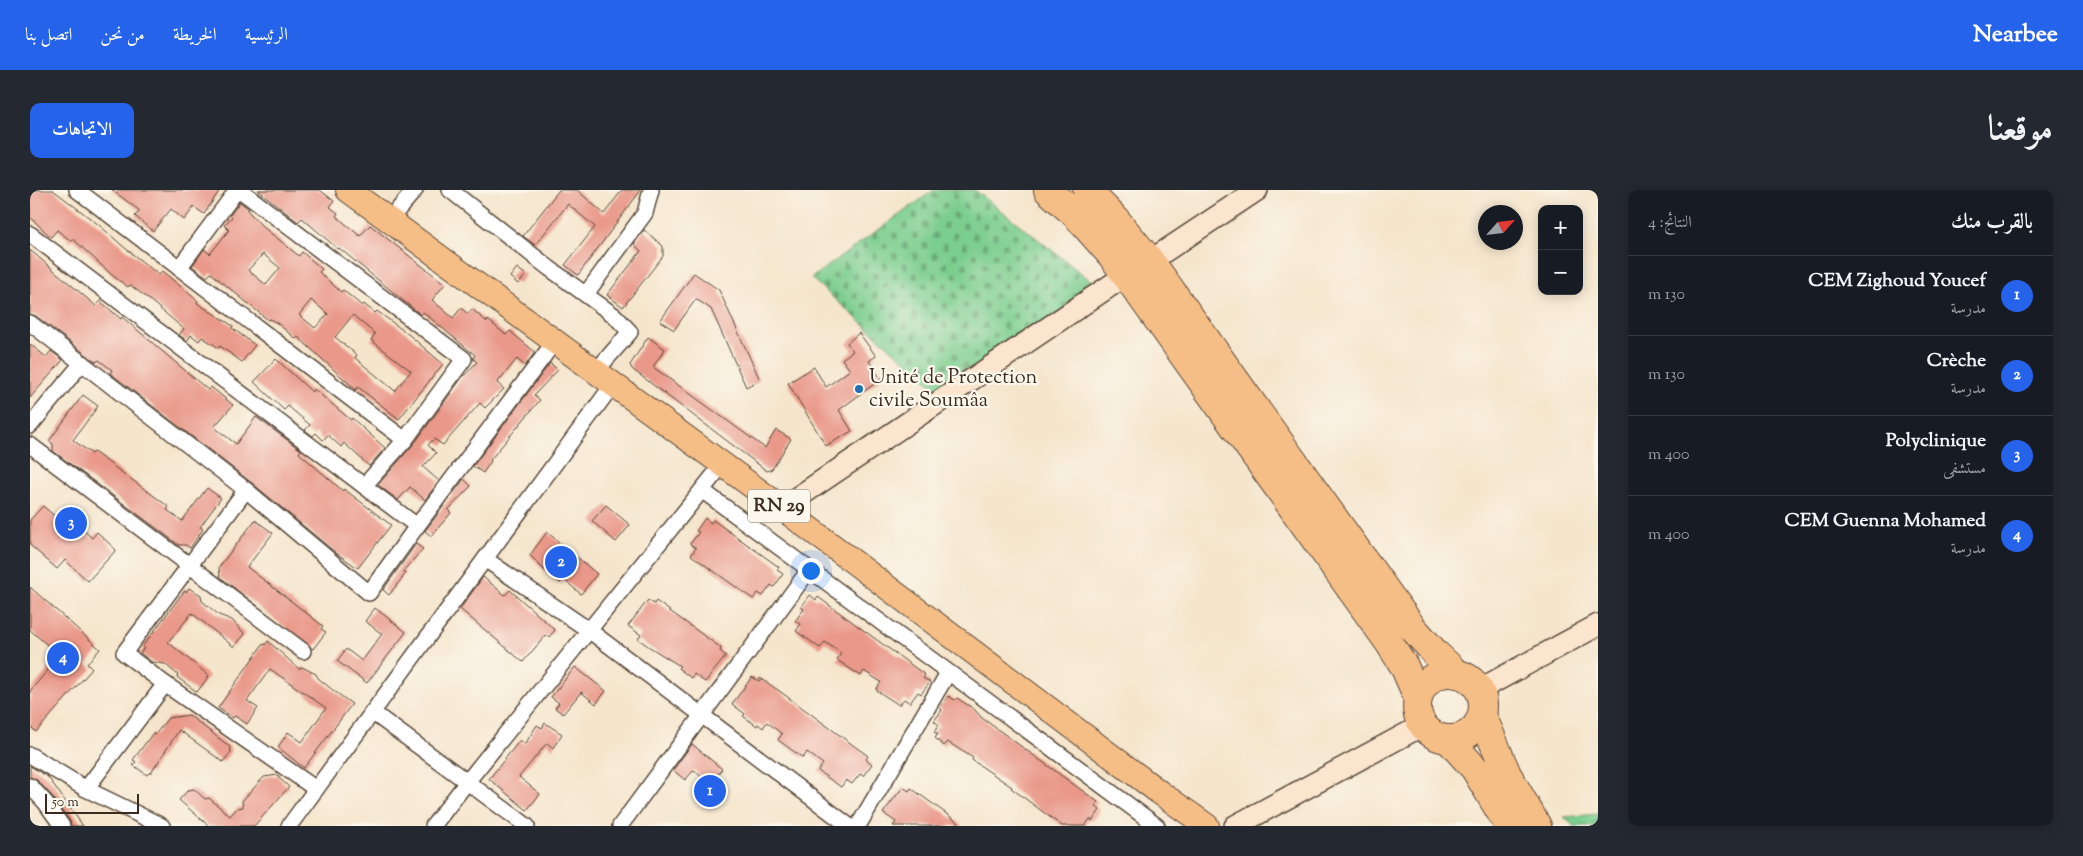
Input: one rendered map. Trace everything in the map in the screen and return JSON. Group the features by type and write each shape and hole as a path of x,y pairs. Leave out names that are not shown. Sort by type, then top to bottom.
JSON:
{"highway":[{"path":"1048,190 1093,234 1126,275 1388,641 1404,666 1418,698"},
{"path":"1087,190 1116,220 1150,261 1411,626 1457,674"},
{"path":"1480,702 1473,730 1457,739 1448,739 1434,735 1423,725 1417,707 1421,690 1432,678 1448,673 1465,677 1480,702 1504,767 1538,826"},
{"path":"1448,739 1475,769 1509,826"}],"main road":[{"name":"RN 29","path":"348,190 782,508 1159,792 1207,826"},
{"path":"1150,261 1257,190"},
{"path":"782,508 1126,275"},
{"path":"1480,702 1598,625"},
{"path":"1235,826 1423,725"}],"street":[{"path":"77,190 405,440"},
{"path":"179,268 239,190 464,360 405,440 364,486"},
{"path":"389,220 415,190"},
{"path":"289,826 485,559 605,377 630,332 615,316 481,216 450,190"},
{"path":"586,294 645,213 651,190"},
{"path":"30,234 417,526"},
{"path":"30,323 246,490 369,593 555,341"},
{"path":"30,426 82,363"},
{"path":"30,445 302,651"},
{"path":"434,826 467,782 722,465"},
{"path":"246,490 124,653 164,684 316,789"},
{"path":"702,491 1156,826"},
{"path":"485,559 590,631 849,826"},
{"path":"620,826 809,570"},
{"path":"858,826 948,673"},
{"path":"86,789 164,684"},
{"path":"372,712 527,826"},
{"path":"30,755 86,789 162,826"},
{"path":"30,786 45,802 62,826"}],"green space":[{"path":"934,190 975,190 1099,287 940,392 811,278"},
{"path":"1598,814 1598,826 1574,826 1564,817"}],"building":[{"path":"30,190 53,190 159,275 162,271 198,301 197,303 233,326 232,328 255,345 242,362 220,346 219,348 202,337 199,341 191,335 187,341 179,335 184,329 130,285 128,287 112,275 73,239 71,241 57,230 51,237 30,217"},
{"path":"112,190 220,190 204,214 194,207 184,220 171,209 153,231 135,216 140,211"},
{"path":"258,190 320,190 334,201 330,207 338,213 336,216 360,236 370,225 445,284 432,300 453,318 461,308 468,314 472,309 506,335 510,331 535,352 525,366 517,359 497,383 504,389 485,408 480,403 443,445 434,439 428,445 436,453 423,467 439,481 425,500 410,487 398,500 378,485 417,440 461,379 477,362 473,359 475,355 423,312 421,315 302,218 298,222"},
{"path":"559,190 577,190 604,214 622,190 641,190 578,275 565,265 595,227 568,204 535,245 523,236"},
{"path":"240,202 249,209 247,210 262,226 299,256 302,252 322,269 319,272 341,292 343,290 362,306 364,304 375,313 377,311 443,364 399,419 358,387 356,390 298,337 296,339 277,323 270,319 268,320 211,273 207,277 192,266 204,249 210,254 229,230 224,225 232,217 230,215","holes":["263,254 280,268 266,285 248,270","311,300 328,314 315,328 299,315","353,315 375,334 371,340 411,371 395,391 355,358 357,355 335,337"]},
{"path":"644,230 663,246 663,256 623,307 607,295 641,251 634,244"},
{"path":"30,250 96,306 100,301 121,319 122,317 208,390 211,387 233,405 214,427 236,444 256,417 301,450 299,453 343,491 344,489 391,525 358,568 336,553 252,483 110,373 112,370 99,360 96,362 36,316 30,314"},
{"path":"517,268 526,275 518,284 510,277"},
{"path":"694,273 719,290 760,380 746,387 711,309 696,299 674,330 660,321"},
{"path":"859,333 876,356 869,361 881,379 839,410 852,431 826,446 788,383 814,367 826,387 850,370 842,359 853,351 847,343"},
{"path":"648,337 665,349 653,367 765,448 776,430 791,439 772,469 767,471 632,369 630,365"},
{"path":"30,344 46,357 51,351 63,360 30,398"},
{"path":"276,359 312,392 314,389 351,420 352,418 385,448 369,466 344,443 341,447 328,435 323,440 316,433 313,436 305,430 310,425 288,406 284,410 254,382"},
{"path":"550,363 558,370 534,395 540,400 490,460 483,473 473,466"},
{"path":"83,395 98,406 73,440 92,454 94,452 169,507 167,510 182,521 207,488 221,498 200,527 203,529 190,548 186,545 179,545 53,451 53,444 49,441"},
{"path":"464,479 471,486 448,510 451,513 431,536 425,531"},
{"path":"606,505 630,525 616,542 592,521"},
{"path":"43,506 57,518 63,511 92,538 97,532 116,550 88,581 65,560 57,569 30,545 30,520"},
{"path":"705,518 711,523 713,520 779,567 777,570 783,574 774,587 771,585 763,596 758,593 753,599 691,555 696,548 690,544 699,532 696,531"},
{"path":"255,520 273,533 247,567 323,626 321,629 326,632 313,649 220,577 219,567"},
{"path":"547,532 597,574 581,594 563,579 560,583 530,555"},
{"path":"416,544 423,549 403,571 406,573 389,595 383,590"},
{"path":"483,577 505,595 510,590 555,630 549,637 546,635 523,662 460,609"},
{"path":"30,587 100,649 87,664 92,669 36,732 30,726 30,691 60,656 30,630"},
{"path":"189,588 201,595 202,601 219,615 232,620 245,634 234,647 192,613 168,642 209,676 197,692 177,677 178,675 165,664 152,662 140,653 144,648 142,647 185,590 186,592"},
{"path":"810,595 816,600 818,597 925,675 923,678 930,682 921,694 918,692 910,703 904,699 899,705 876,690 881,682 864,671 861,676 837,660 841,653 825,642 820,648 796,631 801,624 795,621 804,609 801,607"},
{"path":"648,600 654,604 656,601 721,648 720,651 726,656 705,682 694,674 691,678 678,668 680,666 638,639 641,635 628,626"},
{"path":"375,608 406,632 367,683 337,661 346,649 362,661 382,634 365,621"},
{"path":"268,641 299,669 302,667 316,674 318,678 352,704 304,768 278,747 288,732 302,742 326,708 270,669 247,701 258,708 247,724 235,716 233,718 218,708 263,644 265,645"},
{"path":"575,667 606,691 596,704 581,692 563,714 555,708 559,703 551,697"},
{"path":"752,677 759,681 760,678 778,690 868,756 866,759 872,764 863,776 860,774 852,784 846,780 841,787 818,771 823,764 807,752 803,758 778,740 782,734 767,722 763,728 743,716 745,714 732,704"},
{"path":"948,696 955,700 957,698 974,709 982,718 1098,802 1095,806 1100,810 1092,821 1090,819 1085,826 1062,826 1012,787 972,760 973,758 948,742 944,746 935,738 938,734 934,732 939,725 934,721 942,710 940,708"},
{"path":"189,715 230,747 231,752 223,762 179,730 151,773 147,775 133,765 136,762 133,760 153,733 155,735 168,718"},
{"path":"545,723 562,734 553,748 547,743 519,777 540,794 527,810 489,779 520,740 525,744 537,725 542,728"},
{"path":"692,744 722,769 709,784 694,770 685,780 673,770"},
{"path":"30,766 48,777 83,826 71,826 70,821 52,796 37,780 30,777"},
{"path":"278,775 289,787 254,826 209,826 179,800 188,790 194,789 205,799 209,798 230,816 237,808 243,807 242,801 264,777"},
{"path":"903,787 909,791 911,788 963,826 893,826 896,822 883,813"}],"place":[{"name":"Unité de Protection civile Soumâa","path":"859,389"},
{"name":"Polyclinique","path":"71,523"},
{"name":"Crèche","path":"561,562"},
{"name":"CEM Guenna Mohamed","path":"63,658"},
{"name":"CEM Zighoud Youcef","path":"710,791"}]}
